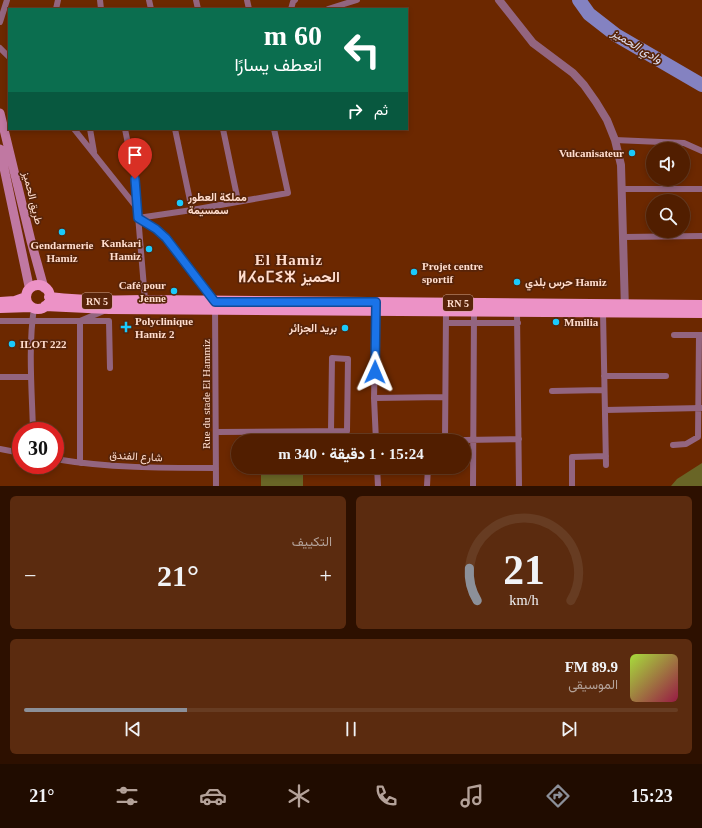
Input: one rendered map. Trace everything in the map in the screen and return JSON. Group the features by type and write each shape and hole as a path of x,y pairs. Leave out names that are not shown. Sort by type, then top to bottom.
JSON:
{"highway":[{"path":"5,302 28,291 34,286 43,283"},
{"path":"43,283 49,293 49,301 45,306"},
{"path":"43,283 62,298"},
{"path":"28,291 28,304 32,307"},
{"name":"RN 5","path":"49,297 89,301 145,300 215,305"},
{"name":"RN 5","path":"0,308 41,308 45,306 109,309 215,305 376,306 625,309 702,313"},
{"name":"RN 5","path":"376,306 446,312 517,313 602,312 625,309 702,305"}],"main road":[{"name":"طريق الحميز","path":"0,113 31,242 43,283"},
{"name":"طريق الحميز","path":"0,149 28,291"}],"street":[{"path":"0,22 2,7 7,0"},
{"path":"331,8 357,0"},
{"path":"499,0 533,43 573,73 584,85 603,114 615,140 622,165 625,309"},
{"path":"0,48 4,50 8,56"},
{"path":"76,130 137,208"},
{"path":"90,130 94,154"},
{"path":"125,130 135,179 145,300"},
{"path":"175,130 192,210"},
{"path":"223,130 238,202"},
{"path":"138,218 288,193 274,130"},
{"path":"615,140 684,143 702,151"},
{"path":"622,189 702,189"},
{"path":"138,218 156,229 166,238 215,305"},
{"path":"624,237 702,236"},
{"name":"Rue du stade El Hammiz","path":"215,305 216,486"},
{"path":"376,306 374,398 376,434"},
{"path":"32,307 33,422"},
{"path":"80,321 109,309"},
{"path":"445,434 446,312"},
{"path":"473,486 474,312"},
{"path":"602,312 606,465"},
{"path":"517,313 519,486"},
{"path":"0,321 109,321 110,368"},
{"path":"80,321 80,463"},
{"path":"446,323 518,323"},
{"path":"673,445 686,444 698,437 701,408 701,335 674,335"},
{"path":"216,432 347,431 348,359 332,358 331,431"},
{"path":"604,376 666,376"},
{"path":"0,377 32,377"},
{"path":"552,390 604,390"},
{"path":"374,398 445,397"},
{"path":"604,410 701,408"},
{"path":"473,440 519,439"},
{"path":"0,448 12,451"},
{"path":"572,486 572,457 606,456"},
{"name":"شارع الفندق","path":"64,460 145,468 216,468"},
{"path":"377,474 378,486"},
{"path":"427,486 428,474"}],"shaded area":[{"path":"702,463 702,486 671,486 677,479"},
{"path":"261,474 303,474 303,486 261,486"}],"waterway":[{"name":"وادي الحميز","path":"579,0 589,14 616,35 702,85"}],"place":[{"name":"Vulcanisateur","path":"632,153"},
{"name":"مملكة العطور سمسيمة","path":"180,203"},
{"name":"Gendarmerie Hamiz","path":"62,232"},
{"name":"Kankari Hamiz","path":"149,249"},
{"name":"Projet centre sportif","path":"414,272"},
{"name":"حرس بلدي Hamiz","path":"517,282"},
{"name":"Café pour Jenne","path":"174,291"},
{"name":"Mmilia","path":"556,322"},
{"name":"Polyclinique Hamiz 2","path":"126,327"},
{"name":"بريد الجزائر","path":"345,328"},
{"name":"ILOT 222","path":"12,344"}],"district":[{"name":"El Hamiz ⵍⵃⴰⵎⵉⵣ الحميز","path":"289,268"}],"route":[{"path":"135,179 138,218 156,229 166,238 215,302 376,302 375,372"}]}
